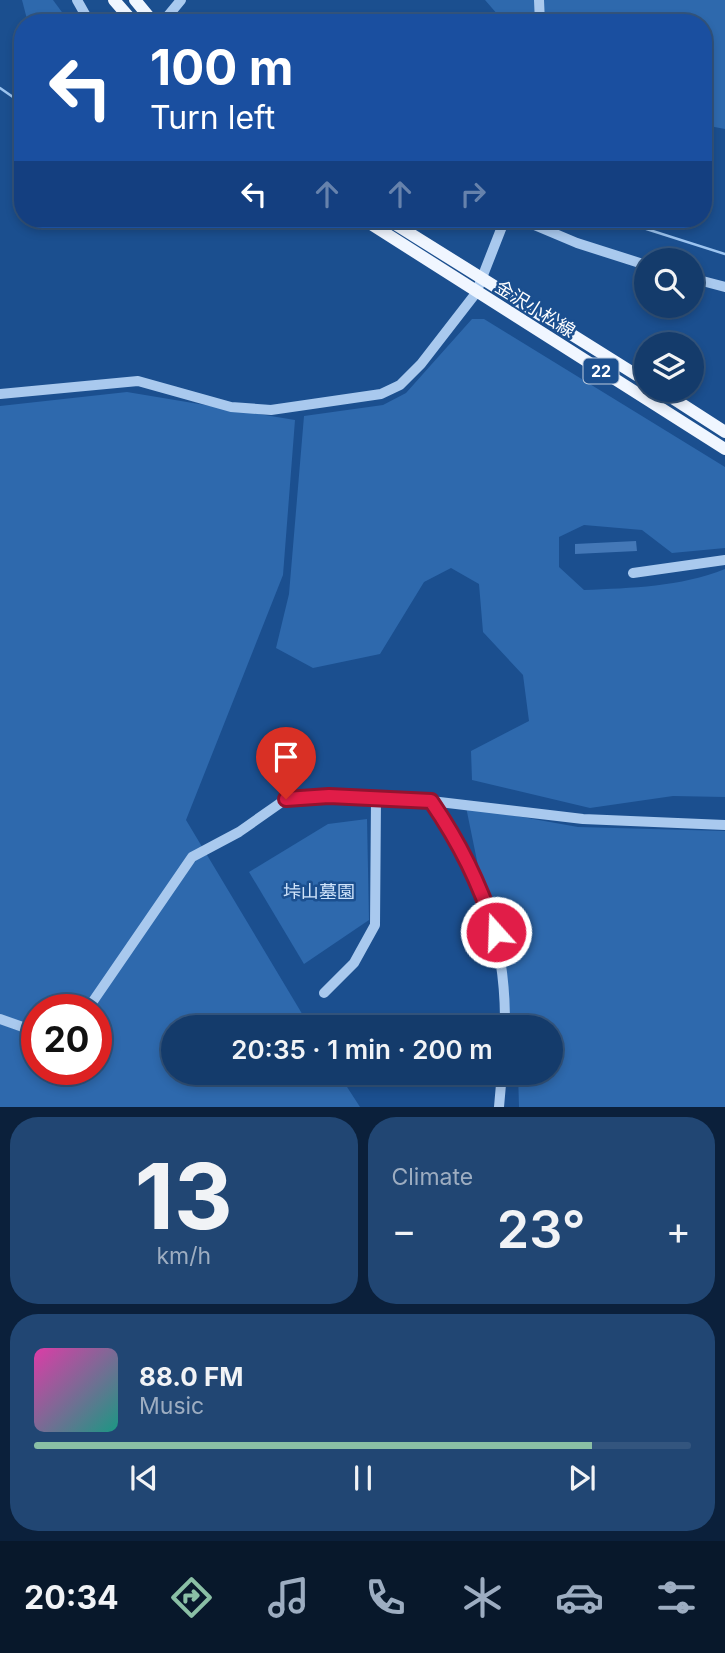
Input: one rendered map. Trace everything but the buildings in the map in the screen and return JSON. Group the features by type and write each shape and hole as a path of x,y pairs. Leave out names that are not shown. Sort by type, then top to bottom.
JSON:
{"main road":[{"path":"114,0 126,14"},
{"path":"135,0 147,14"},
{"name":"金沢小松線","path":"378,228 725,449"},
{"name":"金沢小松線","path":"401,228 634,374"},
{"path":"679,402 725,432"}],"street":[{"path":"169,14 181,0"},
{"path":"0,394 138,381 231,407 271,410 381,394 400,385 421,364 476,293 502,228"},
{"path":"542,228 634,261"},
{"path":"704,281 725,287"},
{"path":"633,573 725,560"},
{"path":"98,994 192,857 239,832 286,799 329,796 431,801 583,819 725,825"},
{"path":"324,993 354,963 375,925 376,799"},
{"path":"431,801 454,835 476,877 496,932 505,988 505,1015"},
{"path":"0,1019 21,1026"},
{"path":"499,1107 501,1085"}],"green space":[{"path":"22,0 53,0 63,14 26,14"},
{"path":"485,0 725,0 725,129 712,127 712,14 497,14"},
{"path":"472,319 484,319 725,467 725,548 672,553 642,530 584,525 559,537 559,567 584,590 673,583 725,569 725,797 673,796 590,808 472,780 471,751 529,721 523,675 483,632 479,584 451,568 424,582 380,654 313,668 276,648 289,594 304,416 383,405 406,393"},
{"path":"127,392 295,420 283,575 186,820 303,1015 161,1015 161,1085 346,1085 360,1107 0,1107 0,406"},
{"path":"466,807 578,827 725,831 725,1107 519,1107 518,1085 563,1085 563,1015 509,1015"},
{"name":"垰山墓園","path":"367,819 369,920 304,964 249,872 328,824"}],"waterway":[{"path":"0,88 14,98"},
{"path":"643,228 725,254"}],"route":[{"path":"286,799 329,796 431,801 454,835 476,877 496,932"}]}
